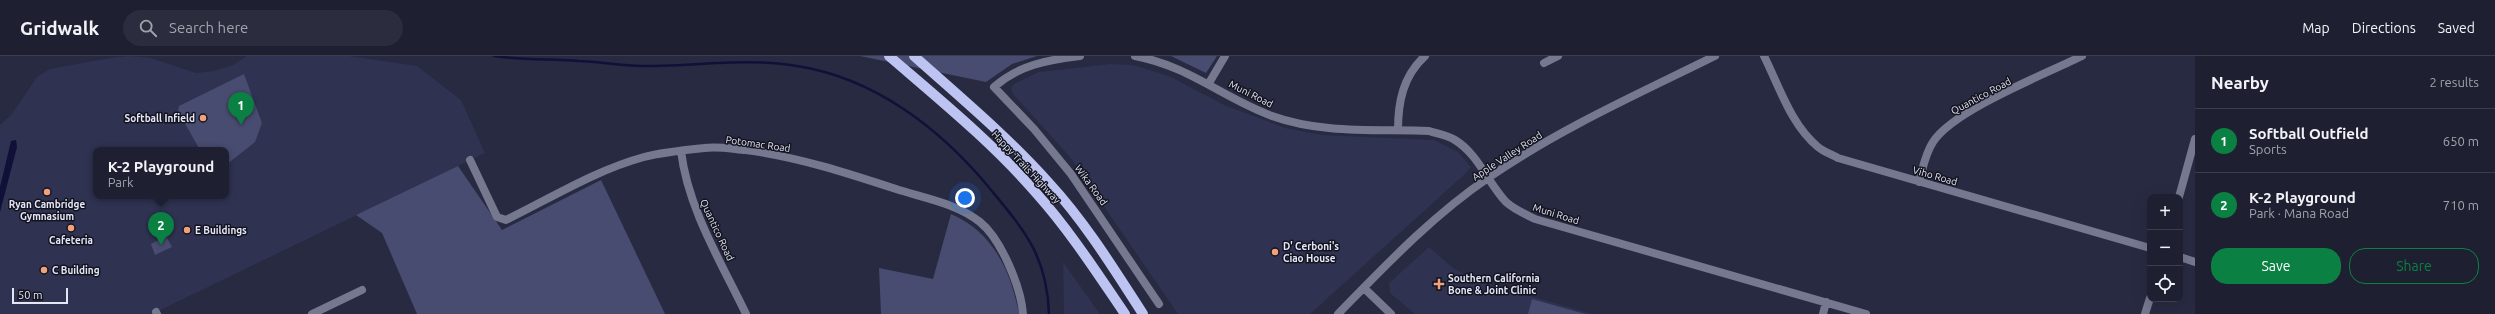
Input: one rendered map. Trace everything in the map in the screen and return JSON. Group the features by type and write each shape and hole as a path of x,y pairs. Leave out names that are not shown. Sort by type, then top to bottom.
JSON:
{"main road":[{"name":"Happy Trails Highway","path":"889,56 976,131 1038,195 1083,254 1125,314"},
{"name":"Happy Trails Highway","path":"914,56 1012,144 1051,184 1097,244 1143,314"}],"street":[{"name":"Wika Road","path":"1080,56 1036,62 1020,68 1008,75 994,88 1034,128 1071,174 1160,304"},
{"name":"Muni Road","path":"1135,56 1176,67 1209,83 1244,103 1271,115 1300,124 1326,129 1429,131 1456,140 1470,153 1506,202 1520,212 1535,219 1866,314"},
{"path":"1209,83 1225,56"},
{"path":"1398,130 1398,107 1405,84 1410,72 1425,56"},
{"path":"1544,63 1558,56"},
{"name":"Apple Valley Road","path":"1338,314 1438,216 1488,178 1572,127 1715,56"},
{"name":"Viho Road","path":"1764,56 1803,132 1819,148 1838,158 2147,247"},
{"name":"Quantico Road","path":"1919,182 1926,154 1934,141 1950,124 1971,110 2082,56"},
{"path":"2180,194 2195,139"},
{"name":"Potomac Road","path":"470,160 497,217 506,220 603,172 644,157 680,151 706,147 772,154 827,167 961,209 981,223 994,238 1008,263 1023,314"},
{"name":"Quantico Road","path":"680,151 690,198 746,314"},
{"path":"2183,258 2195,262"},
{"path":"1364,288 1391,314"},
{"path":"313,314 362,290"},
{"path":"1822,314 1826,302"},
{"path":"2145,314 2149,302"}],"shaded area":[{"path":"130,56 151,58 196,73 214,71 233,65 247,56 349,56 417,66 461,100 485,153 152,314 0,314 0,125 12,114 37,77 50,69 110,58"},
{"path":"860,56 1037,56 1012,64 986,82"},
{"path":"1171,56 1217,56 1206,73"},
{"path":"1111,64 1133,65 1169,76 1224,105 1285,128 1322,135 1434,140 1458,152 1471,167 1310,314 1178,314 1070,157 1013,94 1011,88 1014,84 1039,72"},
{"path":"244,74 262,123 255,142 229,163 229,147 198,147 178,111 179,106"},
{"path":"16,140 17,147 0,212 0,187 11,141"},
{"path":"458,166 502,230 601,180 665,314 417,314 382,233 356,215"},
{"path":"951,214 966,222 978,231 989,242 998,255 1011,283 1019,314 881,314 879,268 933,279"},
{"path":"166,236 172,247 155,255 151,244"},
{"path":"1429,247 1453,268 1475,280 1592,314 1415,314 1390,293 1389,283"},
{"path":"1063,262 1100,314 1064,314"},
{"path":"1532,299 1585,314 1528,314"}],"waterway":[{"path":"494,56 645,66 762,62 797,66 825,72 878,94 902,108 926,125 968,164 1012,215 1022,229 1038,258 1044,275 1049,314"}],"place":[{"name":"Softball Infield","path":"203,118"},
{"name":"Softball Outfield","path":"241,125"},
{"name":"Ryan Cambridge Gymnasium","path":"47,192"},
{"name":"Cafeteria","path":"71,228"},
{"name":"E Buildings","path":"187,230"},
{"name":"K-2 Playground","path":"161,245"},
{"name":"D' Cerboni's Ciao House","path":"1275,252"},
{"name":"C Building","path":"44,270"},
{"name":"Southern California Bone & Joint Clinic","path":"1439,284"}]}
